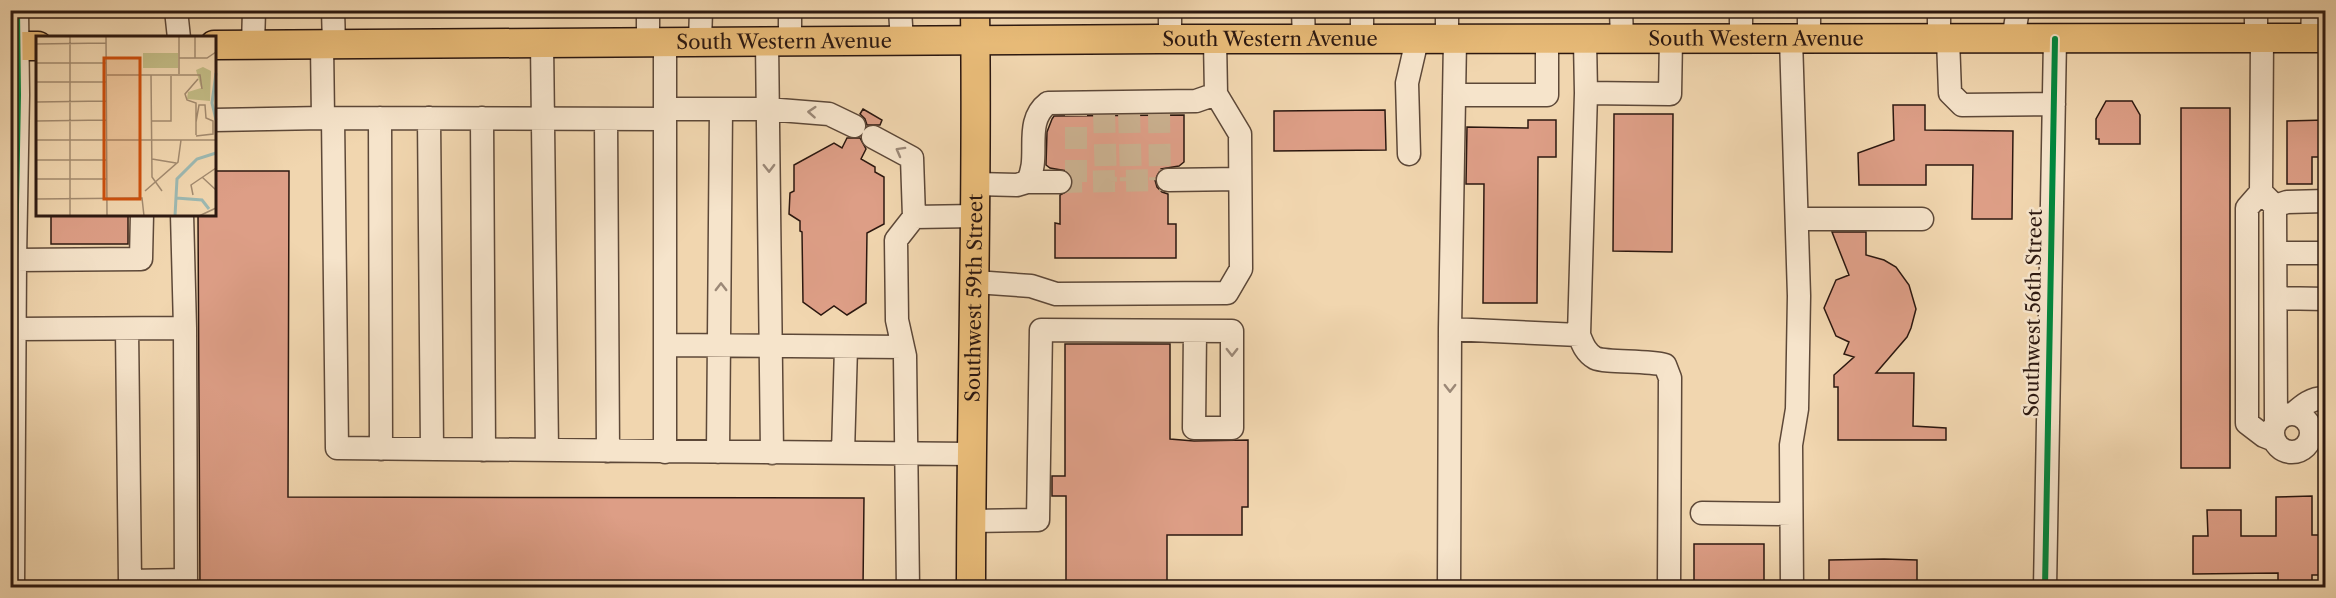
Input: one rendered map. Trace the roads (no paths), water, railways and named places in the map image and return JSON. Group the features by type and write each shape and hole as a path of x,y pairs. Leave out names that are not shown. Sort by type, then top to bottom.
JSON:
{"main road":[{"name":"Southwest 59th Street","path":"971,588 971,454 976,216 975,10"},
{"name":"South Western Avenue","path":"216,45 1170,39 2055,39 2258,29 2317,29"}],"street":[{"path":"14,588 15,260 18,95 22,46 17,10"},
{"path":"176,10 179,36"},
{"path":"253,45 254,10"},
{"path":"333,10 328,45 328,118 337,448 971,454"},
{"path":"648,10 657,42 665,114 665,452"},
{"path":"700,42 701,10"},
{"path":"772,453 773,346 767,110 779,41 790,10"},
{"path":"900,10 902,41"},
{"path":"1170,10 1170,39"},
{"path":"1303,10 1304,40"},
{"path":"1362,10 1362,40"},
{"path":"1447,10 1454,95 1449,588"},
{"path":"1621,10 1622,39"},
{"path":"1741,10 1741,39"},
{"path":"1792,588 1791,445 1797,409 1800,39 1809,10"},
{"path":"1939,10 1950,93 1962,105 2054,104"},
{"path":"2013,39 2018,10"},
{"path":"2258,29 2268,199 2276,253 2281,425 2277,446 2288,452 2301,450 2325,452"},
{"path":"1586,93 1670,94 1671,39"},
{"name":"Southwest 56th Street","path":"2045,588 2055,39"},
{"path":"975,282 1031,286 1056,294 1227,293 1241,269 1240,134 1216,93 1215,40"},
{"path":"1409,154 1407,84 1418,40"},
{"path":"1454,95 1547,95 1547,40"},
{"path":"1585,40 1586,93 1579,335 1585,350 1597,359 1653,361 1665,365 1670,378 1669,588"},
{"path":"542,43 547,450"},
{"path":"1027,182 1032,173 1036,118 1040,109 1048,103 1076,106 1159,106 1196,100 1216,93"},
{"path":"718,452 721,110"},
{"path":"216,120 606,119 721,110 767,110 829,114 912,158 914,217 896,240 897,320 905,356 908,588"},
{"path":"380,118 381,449"},
{"path":"429,118 432,449"},
{"path":"482,118 484,450"},
{"path":"606,119 608,451"},
{"path":"1168,180 1240,179"},
{"path":"976,184 1017,185 1027,182 1060,182"},
{"path":"2325,201 2287,202 2268,199 2247,208 2247,423 2264,436 2281,425 2306,403 2325,398"},
{"path":"15,260 141,259 142,216"},
{"path":"127,329 130,581 186,584 182,216"},
{"path":"914,217 976,216"},
{"path":"1797,219 1922,219"},
{"path":"2276,253 2325,253"},
{"path":"2276,298 2325,299"},
{"path":"15,329 185,328"},
{"path":"1450,329 1579,335"},
{"path":"971,521 1038,520 1041,330 1195,331"},
{"path":"665,345 903,347"},
{"path":"843,453 846,347"},
{"path":"2281,425 2304,418 2311,429 2309,441 2301,450"},
{"path":"1702,513 1791,514"}],"tunnel":[{"path":"1076,111 1076,182"},
{"path":"1104,111 1106,182"},
{"path":"1129,111 1131,181"},
{"path":"1159,111 1160,180"},
{"path":"1060,182 1168,180"}]}
